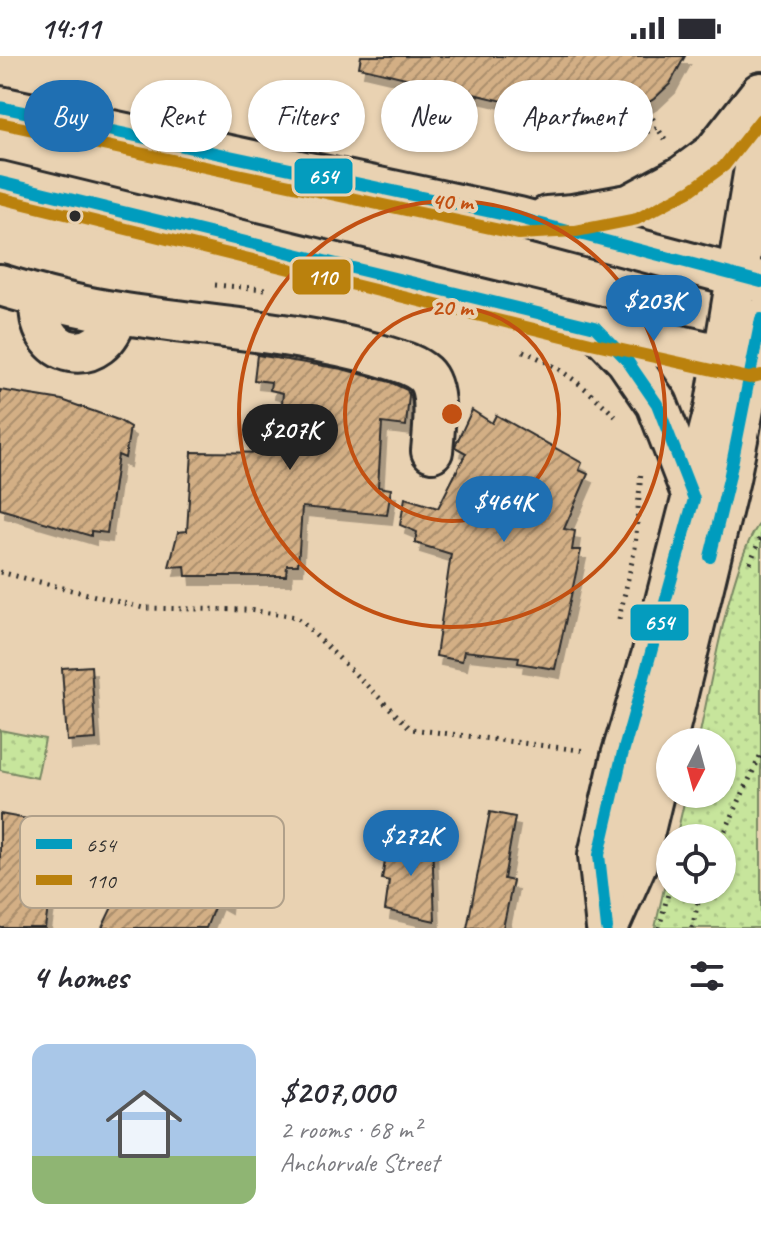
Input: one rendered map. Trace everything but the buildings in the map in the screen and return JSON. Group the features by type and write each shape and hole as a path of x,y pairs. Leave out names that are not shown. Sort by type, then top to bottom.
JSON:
{"street":[{"path":"519,218 573,215 629,205 683,176 713,154 761,93"},
{"path":"0,107 519,218 749,279"},
{"path":"607,928 636,864 729,479 746,361 761,132"},
{"path":"0,182 746,361"},
{"path":"0,285 41,297 39,316 44,332 55,345 71,351 88,350 103,342 113,329 117,313 275,332 358,349 406,363 425,374 432,386 435,429 432,451"},
{"path":"607,928 599,855 622,756 694,499 715,410 746,361 761,319"},
{"path":"595,327 626,359 657,404 694,499"},
{"path":"729,479 761,452"}],"path":[{"path":"653,119 667,144"},
{"path":"656,124 624,143 621,138 656,124"},
{"path":"0,572 143,608 249,610 297,617 411,729 622,756"},
{"path":"728,824 761,754"},
{"path":"659,928 665,904"},
{"path":"692,928 698,904"}],"green space":[{"path":"761,522 761,928 655,928 660,904 736,904 736,824 679,824 683,808 736,808 736,728 701,728 731,593 750,538"},
{"path":"0,730 45,739 37,778 0,770"}],"transit line":[{"name":"654","path":"0,107 519,218 761,282"},
{"name":"110","path":"0,123 518,234 576,231 637,219 691,190 724,166 761,119"},
{"name":"654","path":"0,182 595,327 626,359 657,404 694,499 622,756 599,855 607,928"},
{"name":"110","path":"0,198 591,343 749,378 761,375"},
{"name":"654","path":"710,557 761,319"}]}
